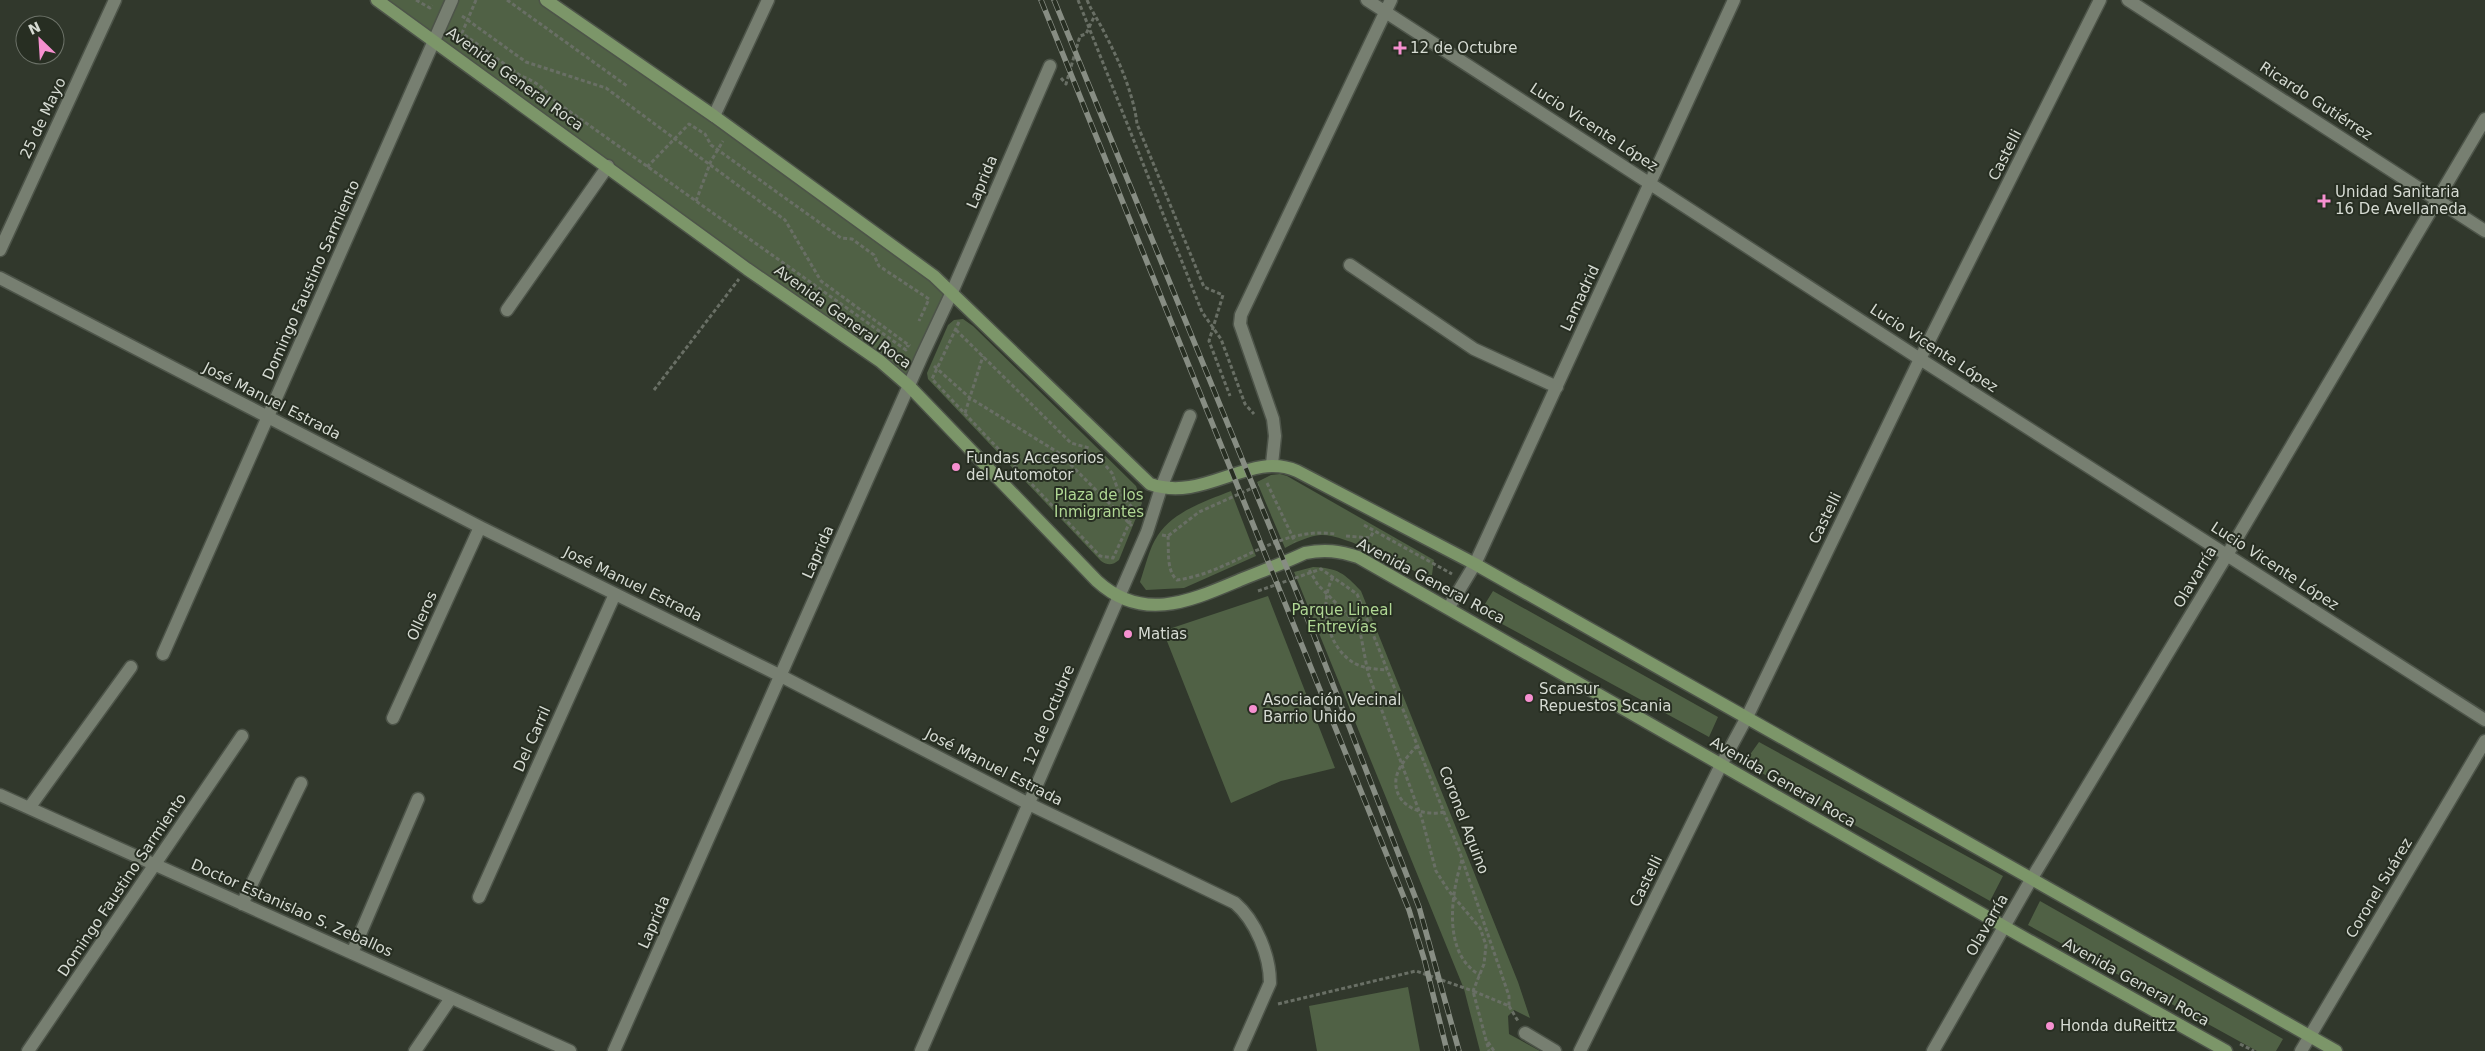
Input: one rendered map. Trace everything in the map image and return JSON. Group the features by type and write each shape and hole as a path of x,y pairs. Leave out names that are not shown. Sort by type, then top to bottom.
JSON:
{"main road":[{"name":"Avenida General Roca","path":"377,0 747,268 880,361 909,386 1097,581 1118,597 1156,605 1178,604 1301,554 1321,549 1336,550 1358,557 1449,607 1721,765 2226,1051"},
{"path":"546,0 714,116 934,276 1141,477 1161,488 1181,489 1205,485 1267,465 1287,466 1476,564 2336,1051"}],"street":[{"name":"25 de Mayo","path":"0,250 116,0"},
{"path":"714,116 768,0"},
{"name":"Lucio Vicente López","path":"1367,0 1920,359 2485,720"},
{"path":"1267,465 1275,436 1274,419 1240,324 1241,315 1391,0"},
{"name":"Lamadrid","path":"1449,607 1476,564 1734,0"},
{"name":"Castelli","path":"1580,1051 1721,765 1747,717 1920,359 2100,0"},
{"name":"Ricardo Gutiérrez","path":"2128,0 2485,231"},
{"name":"Domingo Faustino Sarmiento","path":"163,654 269,418 450,4"},
{"name":"Laprida","path":"614,1051 952,292 1050,66"},
{"name":"Olavarría","path":"1933,1051 2032,878 2227,555 2485,118"},
{"path":"507,310 608,166"},
{"path":"1350,265 1474,349 1556,387"},
{"name":"José Manuel Estrada","path":"0,278 480,527 781,676 1028,804 1235,903 1249,919 1269,963 1270,983 1261,1003"},
{"name":"12 de Octubre","path":"921,1051 1147,532 1161,488 1190,416"},
{"name":"Olleros","path":"394,718 480,527"},
{"name":"Del Carril","path":"479,897 615,594"},
{"path":"29,808 131,667"},
{"name":"Domingo Faustino Sarmiento","path":"28,1051 242,736"},
{"name":"Coronel Suárez","path":"2301,1051 2485,741"},
{"path":"242,904 301,783"},
{"name":"Doctor Estanislao S. Zeballos","path":"0,795 570,1051"},
{"path":"352,953 418,799"},
{"path":"415,1051 451,998"},
{"path":"1240,1051 1261,1003"},
{"path":"1525,1034 1554,1051"}],"path":[{"path":"416,0 430,8 434,0"},
{"path":"476,0 462,33 521,76 538,85 555,100 906,350 912,335"},
{"path":"507,0 627,86"},
{"path":"1078,0 1202,312 1221,339 1245,404 1256,416"},
{"path":"1088,0 1094,18 1105,33 1132,97 1137,124 1204,287 1223,295 1209,341 1230,396"},
{"path":"450,4 468,21 526,62 606,88 785,220 821,281 908,344 970,398 1059,453 1133,527"},
{"path":"1050,66 1066,84 1080,36 1086,34 1094,18"},
{"path":"647,166 689,124 705,134 711,145 841,238 852,239 874,255 879,266 929,299 917,326"},
{"path":"696,201 717,149 732,130"},
{"path":"654,390 747,268"},
{"path":"960,322 932,379 1100,556 1113,558 1135,512 1118,490 1112,473 1101,460"},
{"path":"956,330 1071,443 1090,448 1096,454"},
{"path":"965,414 983,356"},
{"path":"1267,465 1266,482 1311,573 1327,593 1359,626 1366,667 1420,813 1436,872 1480,928 1486,945 1484,964 1473,991 1489,1051"},
{"path":"1168,536 1170,570 1172,576 1177,580 1193,578 1216,570 1292,536 1305,533 1328,533 1364,539 1370,538 1374,532"},
{"name":"Coronel Aquino","path":"1311,573 1322,569 1357,594 1462,860 1509,996 1509,1006 1473,991"},
{"path":"1250,594 1311,573"},
{"path":"1333,577 1327,593 1326,612 1337,646 1351,660 1366,667 1387,670"},
{"path":"1418,746 1402,765 1396,780 1397,792 1403,801 1420,813 1434,814 1444,812"},
{"path":"1462,860 1454,883 1452,913 1455,936 1460,954 1467,964 1480,975"},
{"path":"1261,1003 1269,1006 1416,971 1473,991"},
{"path":"1486,1040 1494,1051"}],"green space":[{"path":"383,0 546,0 952,292 909,386"},
{"name":"Plaza de los Inmigrantes","path":"963,319 973,326 1136,486 1142,503 1117,562 1108,564 1101,561 928,379 927,373 948,325 954,320"},
{"path":"1280,474 1287,476 1434,560 1432,575 1425,576 1373,551 1344,539 1331,536 1321,535 1312,537 1285,548 1257,482 1271,475"},
{"path":"1231,491 1256,556 1184,588 1146,590 1140,582 1152,546 1158,535 1173,519 1182,513"},
{"name":"Parque Lineal Entrevías","path":"1313,567 1335,570 1350,580 1361,591 1518,982 1530,1018 1514,1010 1508,1016 1509,1034 1540,1051 1480,1051 1464,989 1294,572"},
{"path":"1493,591 1718,717 1709,737 1480,612"},
{"name":"Asociación Vecinal Barrio Unido","path":"1268,596 1335,768 1281,781 1231,803 1163,631"},
{"path":"1759,742 2003,876 1990,901 1744,763"},
{"path":"2040,901 2283,1039 2276,1051 2257,1051 2028,925"},
{"path":"1408,987 1420,1051 1317,1051 1309,1006"}],"railway":[{"path":"1041,0 1409,910 1425,962 1447,1051"},
{"path":"1054,0 1306,615 1419,907 1459,1051"}],"place":[{"name":"12 de Octubre","path":"1400,48"},
{"name":"Unidad Sanitaria 16 De Avellaneda","path":"2324,201"},
{"name":"Fundas Accesorios del Automotor","path":"956,467"},
{"name":"Matias","path":"1128,634"},
{"name":"Scansur Repuestos Scania","path":"1529,698"},
{"name":"Asociación Vecinal Barrio Unido","path":"1253,709"},
{"name":"Honda duReittz","path":"2050,1026"}]}
